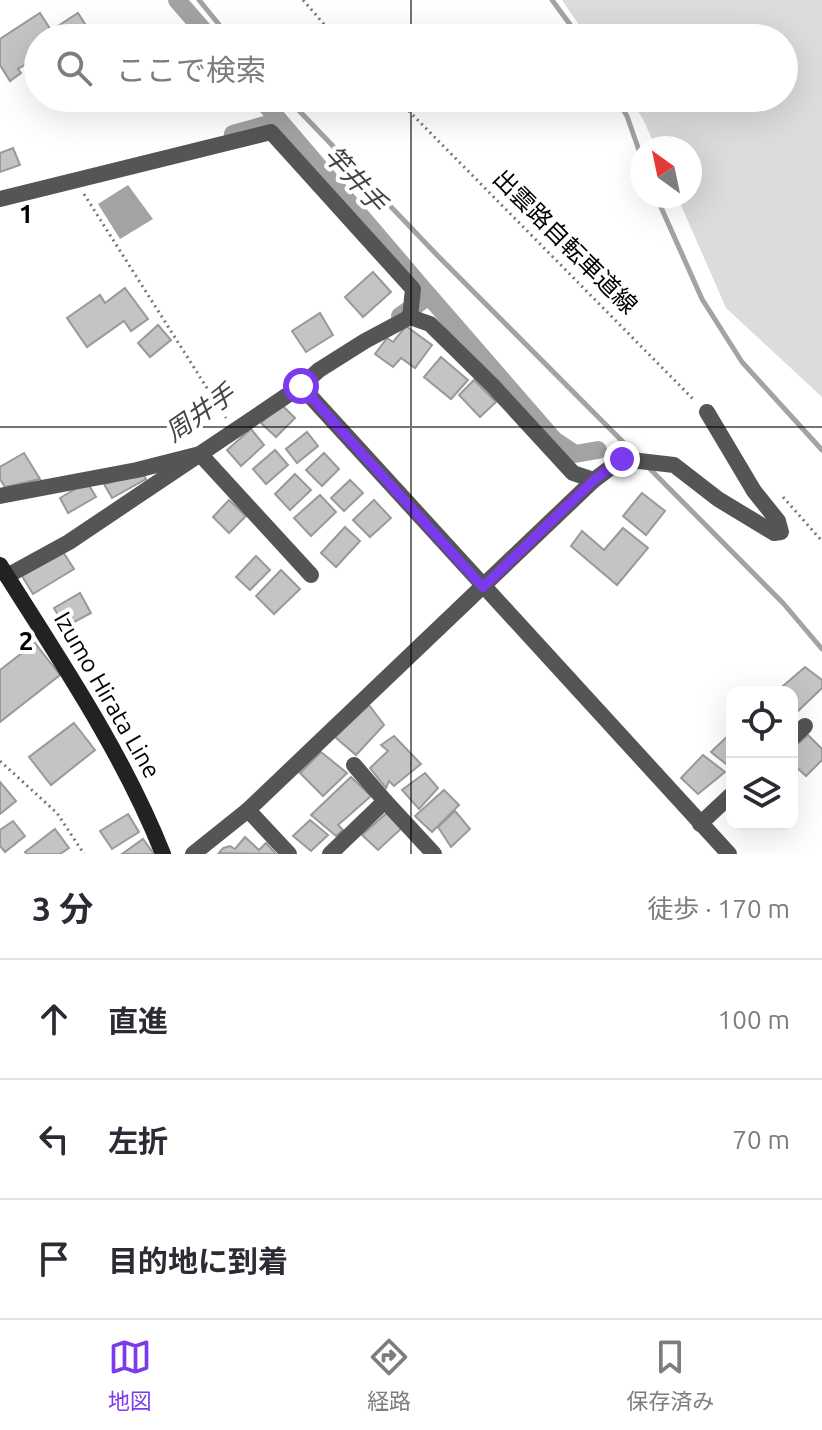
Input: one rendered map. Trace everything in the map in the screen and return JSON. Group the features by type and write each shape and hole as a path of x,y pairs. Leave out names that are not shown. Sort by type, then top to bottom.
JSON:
{"main road":[{"name":"Izumo Hirata Line","path":"3,571 63,661 144,806 163,854"}],"street":[{"path":"0,199 271,132 413,289 410,317"},
{"path":"3,571 69,542 301,386 319,370 410,317 430,324 493,386 573,473 594,480"},
{"path":"301,386 729,854"},
{"path":"193,854 248,810 594,480 622,459 674,465 718,499 774,533 781,532 778,521 754,491 707,412"},
{"path":"0,496 137,470 200,454"},
{"path":"200,454 311,575"},
{"path":"798,732 805,726"},
{"path":"354,765 434,854"},
{"path":"700,824 726,800"},
{"path":"330,854 385,801"},
{"path":"248,810 289,854"}],"path":[{"path":"303,0 324,24"},
{"name":"出雲路自転車道線","path":"410,112 707,412"},
{"path":"75,181 234,431"},
{"path":"0,761 57,813 84,854"}],"shaded area":[{"path":"562,0 822,0 822,397 726,308 682,208 702,208 702,136 651,136 638,112 798,112 798,24 578,24"},
{"path":"128,185 153,219 120,239 98,204"}],"building":[{"path":"40,13 47,24 24,24 24,65 18,69 21,73 10,81 0,65 0,39"},
{"path":"78,13 85,24 61,24"},
{"path":"13,148 20,165 0,172 0,153"},
{"path":"373,272 391,292 363,317 345,297"},
{"path":"125,288 148,319 131,331 124,321 87,347 67,318 100,295 105,303"},
{"path":"320,313 333,335 306,352 292,331"},
{"path":"158,325 171,340 150,357 138,343"},
{"path":"406,326 432,345 415,368 401,358 393,367 375,354 387,338 393,342"},
{"path":"441,357 468,380 451,399 424,377"},
{"path":"474,380 496,402 480,417 459,395"},
{"path":"281,404 295,418 276,437 261,423"},
{"path":"251,429 264,445 241,466 227,450"},
{"path":"307,432 318,446 297,463 286,449"},
{"path":"275,450 288,465 266,484 253,469"},
{"path":"24,453 40,479 5,487 0,479 0,467"},
{"path":"324,453 339,469 322,486 306,470"},
{"path":"143,473 146,479 112,498 104,484"},
{"path":"295,474 311,490 290,510 275,494"},
{"path":"350,480 363,493 344,511 331,498"},
{"path":"87,482 96,497 68,513 60,498"},
{"path":"642,493 665,511 646,535 623,516"},
{"path":"320,495 336,512 311,536 294,518"},
{"path":"229,500 246,516 229,533 213,517"},
{"path":"374,500 391,518 370,537 353,520"},
{"path":"345,527 360,541 336,567 321,553"},
{"path":"623,528 648,548 617,585 571,546 582,531 604,550"},
{"path":"63,552 74,569 33,594 22,576"},
{"path":"256,556 270,570 250,590 236,577"},
{"path":"281,570 300,589 274,614 256,596"},
{"path":"80,593 91,613 65,627 54,608"},
{"path":"35,643 60,675 0,722 0,670"},
{"path":"805,667 822,680 822,688 798,711 798,686 783,686"},
{"path":"369,705 384,725 356,755 335,737"},
{"path":"74,723 95,750 51,785 29,757"},
{"path":"808,735 822,749 822,760 806,776 798,769 798,744"},
{"path":"394,736 421,764 394,786 389,781 386,788 370,768 388,751 381,745"},
{"path":"726,738 726,764 711,752"},
{"path":"321,752 347,773 323,796 300,773"},
{"path":"703,755 725,772 698,794 681,778"},
{"path":"425,773 438,788 419,809 402,790"},
{"path":"351,777 371,796 338,825 343,830 336,836 311,815"},
{"path":"0,782 16,801 0,814"},
{"path":"444,790 459,805 432,832 415,816"},
{"path":"389,811 403,827 378,850 362,835"},
{"path":"455,811 470,829 451,847 438,827"},
{"path":"128,814 139,832 112,849 100,831"},
{"path":"310,820 328,835 311,851 293,836"},
{"path":"13,821 25,836 5,852 0,846 0,830"},
{"path":"55,829 69,848 60,854 25,852"},
{"path":"245,837 259,850 266,843 276,854 219,853 230,846 235,849"},
{"path":"143,839 154,854 122,854"}],"waterway":[{"path":"177,0 198,24"},
{"path":"199,0 219,24"},
{"path":"552,0 570,24"},
{"path":"272,112 429,296 400,316"},
{"path":"300,112 636,455"},
{"path":"625,112 634,136"},
{"name":"竿井手","path":"233,134 265,125 272,126 284,139"},
{"path":"661,208 702,299 742,362 822,450"},
{"name":"竿井手","path":"421,292 429,296 554,440 575,454 598,450"},
{"path":"649,468 783,603 822,649"}],"route":[{"path":"301,386 483,587 594,480 622,459"}],"water label":[{"name":"周井手","path":"200,413"}]}
